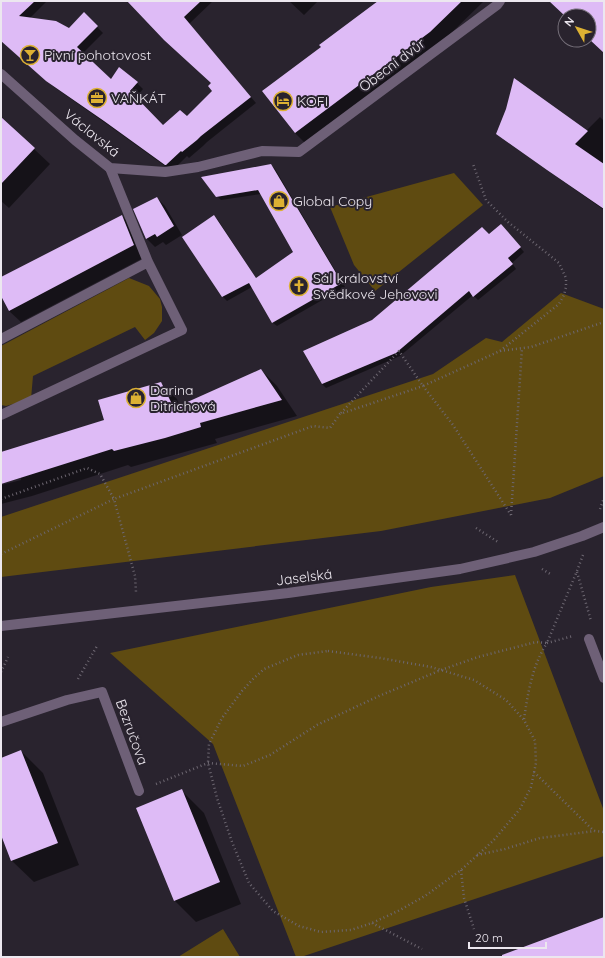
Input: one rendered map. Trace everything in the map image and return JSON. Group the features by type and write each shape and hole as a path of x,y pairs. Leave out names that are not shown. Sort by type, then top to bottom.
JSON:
{"street":[{"name":"Obecní dvůr","path":"299,152 497,5 500,1"},
{"name":"Václavská","path":"1,74 75,140 110,168 165,172 198,167 262,151 299,152"},
{"path":"1,416 182,330 148,262 110,168"},
{"path":"1,339 148,262"},
{"name":"Jaselská","path":"1,626 288,593 460,569 534,552 604,527"},
{"path":"589,639 604,678"},
{"name":"Bezručova","path":"1,722 67,700 102,692 139,791"}],"path":[{"path":"340,414 424,386 500,351 559,304 564,295 566,278 559,263 508,222 486,200 473,164"},
{"path":"500,351 531,347 604,322"},
{"path":"1,554 114,499 313,426 330,428 340,414 399,351 453,425 511,516 522,348"},
{"path":"1,499 87,468 100,474 114,499 135,576 138,610"},
{"path":"599,512 604,498"},
{"path":"476,528 500,543"},
{"path":"524,720 527,697 535,668 547,643 584,553"},
{"path":"539,566 552,575"},
{"path":"577,571 594,630 589,639"},
{"path":"139,791 208,763 243,766 270,755 317,725 379,696 478,657 536,642 547,643 574,636"},
{"path":"67,700 97,646"},
{"path":"328,651 380,658 442,670 474,680 506,700 524,720 535,741 536,764 531,787 520,810 493,841 461,870 425,896 372,923 351,930 321,932 299,926 273,911 249,883 232,842 217,798 208,763 209,744 222,718 252,679 264,669 298,655 328,651"},
{"path":"1,672 8,657"},
{"path":"534,772 595,831"},
{"path":"476,855 505,849 540,838 595,831 604,832"},
{"path":"461,870 464,898 474,929"},
{"path":"372,923 422,949"}],"shaded area":[{"path":"454,173 483,205 375,291 354,265 330,207"},
{"path":"129,278 149,286 160,299 162,307 162,321 154,333 145,340 135,327 33,376 31,399 6,406 1,405 1,346"},
{"path":"561,293 604,309 604,476 550,498 381,531 1,577 1,517 433,374 486,338 502,342"},
{"path":"515,575 604,811 604,856 301,957 296,957 213,744 110,653 431,587"},
{"path":"223,929 240,957 178,957"}],"building":[{"path":"1,1 35,1 19,16 56,21 69,28 84,12 98,26 77,47 111,79 119,67 138,82 130,91 163,125 180,110 187,116 212,91 208,86 211,83 164,40 127,1 201,1 184,17 251,97 165,165 46,81 1,41"},
{"path":"378,1 462,1 430,32 295,133 262,91 321,47 319,45"},
{"path":"549,1 604,1 604,53 597,46 597,8 557,8"},
{"path":"514,78 588,131 575,144 604,164 604,209 496,134 506,109"},
{"path":"1,117 35,148 1,184"},
{"path":"271,164 342,283 272,323 249,283 222,297 182,237 214,215 256,278 293,252 258,190 216,197 201,177"},
{"path":"157,197 174,226 157,237 155,234 146,239 133,209"},
{"path":"122,215 134,245 9,311 1,296 1,277"},
{"path":"501,224 521,247 508,258 513,264 473,297 469,291 396,353 322,384 303,351 372,320 482,227 489,234"},
{"path":"261,369 282,400 200,423 201,427 165,438 114,451 112,449 1,484 1,452 104,420 98,400 161,382 174,408"},
{"path":"21,750 58,843 11,861 1,835 1,758"},
{"path":"182,789 220,882 174,901 136,808"},
{"path":"604,917 604,957 502,957 502,955"}],"place":[{"name":"Pivní pohotovost","path":"30,55"},
{"name":"VAŇKÁT","path":"97,98"},
{"name":"KOFI","path":"283,101"},
{"name":"Global Copy","path":"279,201"},
{"name":"Sál království Svědkové Jehovovi","path":"299,286"},
{"name":"Darina Ditrichová","path":"136,398"}]}
